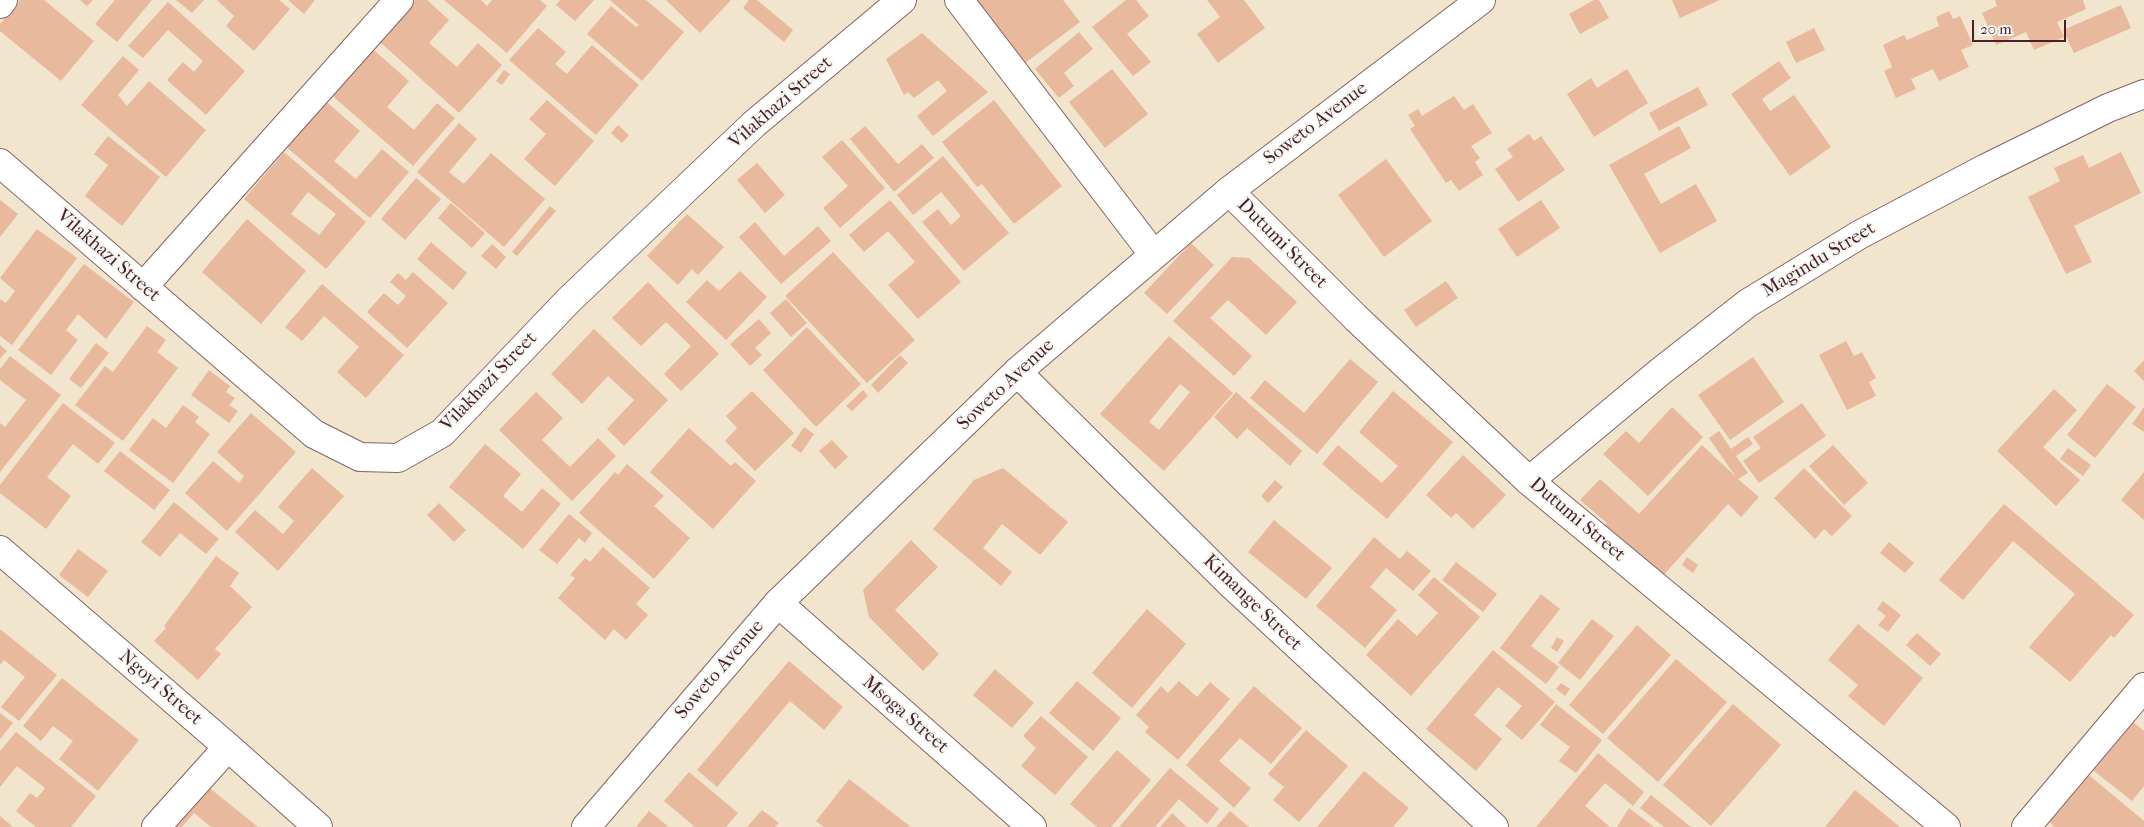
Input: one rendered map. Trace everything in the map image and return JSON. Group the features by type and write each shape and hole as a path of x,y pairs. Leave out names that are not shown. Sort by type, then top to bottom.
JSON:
{"street":[{"path":"0,4 3,0"},
{"path":"143,286 399,0"},
{"name":"Vilakhazi Street","path":"0,162 314,434 360,457 398,458 442,433 569,300 754,124 902,0"},
{"path":"959,0 1154,255"},
{"name":"Soweto Avenue","path":"586,827 778,603 1017,372 1229,191 1481,0"},
{"name":"Magindu Street","path":"1529,481 1661,371 1748,303 1859,235 1961,181 2108,108 2144,94"},
{"name":"Dutumi Street","path":"1229,191 1356,318 1529,481 1946,827"},
{"name":"Kimange Street","path":"1017,372 1232,585 1494,827"},
{"name":"Ngoyi Street","path":"2,556 228,747 318,827"},
{"name":"Msoga Street","path":"778,603 1032,827"},
{"path":"2026,827 2144,687"},
{"path":"156,827 228,747"}],"building":[{"path":"20,0 44,0 94,41 61,81 0,31 0,24"},
{"path":"80,0 93,0 87,6"},
{"path":"115,0 152,0 117,42 95,24"},
{"path":"176,0 204,0 192,13"},
{"path":"217,0 279,0 290,9 254,51 226,26 234,16"},
{"path":"288,0 315,0 304,14"},
{"path":"415,0 427,0 449,20 429,43 457,67 478,43 502,65 459,113 371,34 399,18"},
{"path":"444,0 481,0 487,6 492,0 540,0 547,6 507,53"},
{"path":"560,0 594,0 575,21 556,5"},
{"path":"610,0 646,0 684,32 642,81 587,34 611,6 636,27 639,25"},
{"path":"666,0 731,0 700,33"},
{"path":"749,0 757,0 793,30 784,42 743,8"},
{"path":"976,0 1063,0 1080,22 1025,63"},
{"path":"1126,0 1136,0 1149,16 1127,34 1151,62 1133,76 1092,27"},
{"path":"1207,0 1244,0 1265,28 1218,63 1197,34 1220,17"},
{"path":"1594,0 1599,0 1609,18 1580,34 1569,14"},
{"path":"1672,0 1720,0 1680,18"},
{"path":"1995,0 2083,0 2086,9 2057,22 2064,37 2034,50 2026,32 1996,45 1982,13 1997,6"},
{"path":"168,2 245,71 206,115 167,80 183,62 194,72 203,61 168,30 143,58 128,46"},
{"path":"2121,5 2131,28 2074,53 2063,30"},
{"path":"1949,11 1953,19 1960,16 1973,45 1961,50 1969,67 1939,81 1933,69 1911,79 1916,89 1896,98 1884,71 1892,67 1883,45 1904,35 1907,40 1939,26 1936,17"},
{"path":"538,28 566,52 555,64 567,74 592,45 639,85 596,135 509,60"},
{"path":"1814,28 1825,50 1796,63 1786,42"},
{"path":"1079,32 1093,49 1064,73 1074,86 1059,98 1035,69"},
{"path":"922,33 988,92 933,136 917,116 947,91 938,80 914,98 908,92 904,95 886,59"},
{"path":"368,45 409,81 387,107 414,130 437,103 455,118 413,166 328,92"},
{"path":"123,56 139,70 118,95 127,106 149,81 206,130 166,177 81,105"},
{"path":"1779,61 1791,78 1762,99 1770,111 1794,95 1831,147 1790,176 1731,94"},
{"path":"1112,69 1148,114 1105,148 1069,102"},
{"path":"1627,69 1648,103 1594,137 1567,94 1591,78 1597,88"},
{"path":"504,70 510,74 502,85 496,81"},
{"path":"1698,87 1708,105 1659,131 1649,113"},
{"path":"1454,96 1464,110 1473,104 1492,133 1471,146 1480,158 1475,162 1483,175 1459,191 1451,180 1446,183 1410,129 1415,126 1408,115 1418,109 1422,116"},
{"path":"323,99 360,131 334,161 356,179 382,149 409,172 370,218 284,145"},
{"path":"547,100 594,141 555,186 524,159 546,134 529,119"},
{"path":"994,100 1062,186 1014,224 982,184 977,187 942,142"},
{"path":"459,123 477,139 449,172 464,184 491,153 545,199 504,247 417,172"},
{"path":"618,125 629,135 622,143 611,133"},
{"path":"865,126 898,164 922,144 934,158 894,192 850,139"},
{"path":"1679,126 1691,148 1644,174 1661,204 1696,184 1717,221 1660,253 1609,165"},
{"path":"1529,134 1534,141 1541,136 1565,170 1518,202 1495,169 1513,157 1507,149"},
{"path":"108,136 160,177 122,226 85,196 108,165 94,154"},
{"path":"842,140 885,188 840,228 823,208 848,186 822,157"},
{"path":"284,152 366,222 326,269 244,199","holes":["308,192 336,214 319,235 291,214"]},
{"path":"2121,152 2141,193 2074,226 2092,262 2066,274 2028,197 2060,181 2054,168 2083,155 2089,168"},
{"path":"943,156 1009,233 964,271 922,222 938,209 951,225 961,216 941,192 913,215 897,195"},
{"path":"1386,159 1432,221 1384,257 1338,195"},
{"path":"757,163 785,195 765,213 737,180"},
{"path":"416,178 441,199 405,240 381,219"},
{"path":"0,200 18,214 0,237"},
{"path":"890,200 961,282 918,319 888,285 915,262 888,231 864,252 849,235"},
{"path":"1541,200 1560,228 1517,257 1498,229"},
{"path":"451,203 485,233 472,248 438,218"},
{"path":"550,206 556,211 517,256 512,252"},
{"path":"687,214 724,247 698,275 692,269 678,285 647,256"},
{"path":"247,219 306,271 261,324 202,272"},
{"path":"755,222 784,256 818,226 831,241 781,284 739,237"},
{"path":"37,229 77,258 12,345 0,336 0,299 6,303 15,291 0,278"},
{"path":"431,242 467,273 453,290 417,259"},
{"path":"1191,243 1214,265 1167,314 1144,293"},
{"path":"492,244 506,257 496,269 481,256"},
{"path":"833,252 915,340 867,383 785,296"},
{"path":"1232,257 1249,258 1297,302 1266,335 1228,300 1210,318 1252,356 1234,376 1173,321"},
{"path":"84,264 134,302 106,339 78,314 66,330 78,340 51,375 18,350"},
{"path":"740,271 767,297 726,340 686,302 707,280 719,291"},
{"path":"413,272 448,303 407,348 367,312 384,293 398,305 406,296 390,282 398,273 406,280"},
{"path":"1446,281 1458,298 1416,327 1404,310"},
{"path":"648,282 719,354 681,391 664,374 691,346 666,322 641,346 612,318"},
{"path":"322,284 404,355 366,398 337,372 359,347 324,316 302,341 285,327"},
{"path":"786,299 807,323 791,337 770,313"},
{"path":"759,319 771,333 755,348 762,355 750,366 730,344"},
{"path":"147,326 166,340 157,352 178,368 123,441 75,405 105,366 113,372"},
{"path":"807,327 861,384 816,427 763,370"},
{"path":"594,329 668,400 624,446 607,429 634,400 608,376 582,404 551,374"},
{"path":"1169,336 1233,393 1164,471 1100,414","holes":["1180,384 1190,392 1159,430 1149,422"]},
{"path":"1846,341 1854,356 1862,352 1876,378 1869,382 1876,396 1847,410 1819,355"},
{"path":"96,343 109,353 81,388 69,379"},
{"path":"0,345 7,351 0,359"},
{"path":"900,355 908,363 878,393 871,385"},
{"path":"10,356 61,395 0,472 0,423 5,427 26,400 0,380 0,369"},
{"path":"1753,357 1784,402 1730,440 1698,395"},
{"path":"1350,359 1378,382 1317,454 1250,398 1265,380 1304,413"},
{"path":"2144,360 2144,381 2134,371"},
{"path":"209,370 230,386 226,392 235,398 229,405 238,411 229,423 191,395"},
{"path":"2107,384 2136,407 2095,458 2067,435"},
{"path":"2054,389 2077,410 2043,447 2080,480 2056,506 1997,451"},
{"path":"863,390 868,396 852,411 846,406"},
{"path":"752,391 794,433 755,471 725,441 737,428 726,416"},
{"path":"1393,391 1453,442 1387,519 1322,464 1338,445 1382,483 1398,466 1359,432"},
{"path":"536,392 563,418 542,440 570,467 598,438 616,456 572,501 499,430"},
{"path":"1236,392 1302,451 1290,466 1247,428 1237,439 1214,417"},
{"path":"63,403 115,443 98,464 73,444 47,477 71,496 46,529 0,493 0,485"},
{"path":"1802,403 1826,436 1759,483 1743,461 1761,448 1753,437"},
{"path":"183,405 199,417 195,422 210,434 173,483 129,450 153,418 166,428"},
{"path":"1672,407 1703,437 1648,496 1603,454 1626,431 1639,443"},
{"path":"2144,407 2144,432 2132,424"},
{"path":"251,413 296,452 227,531 185,493 213,461 239,483 244,476 217,452"},
{"path":"804,427 814,434 801,453 791,446"},
{"path":"689,428 731,466 735,462 756,481 713,529 650,472"},
{"path":"1719,431 1731,449 1748,437 1753,444 1736,456 1748,473 1738,479 1759,497 1741,517 1728,504 1659,580 1602,529 1607,523 1580,500 1600,479 1639,514 1702,445 1736,477 1709,438"},
{"path":"832,440 848,457 835,469 819,451"},
{"path":"485,444 521,474 503,496 522,512 542,488 561,504 523,549 449,487"},
{"path":"1833,445 1868,483 1844,505 1809,466"},
{"path":"2068,448 2091,465 2083,476 2060,459"},
{"path":"120,451 170,490 154,510 104,471"},
{"path":"1463,455 1506,495 1473,529 1456,513 1451,518 1426,495"},
{"path":"627,464 664,496 654,506 690,538 654,579 579,513 615,472 618,475"},
{"path":"312,468 344,496 278,571 235,532 255,510 283,534 294,521 278,507"},
{"path":"1003,468 1068,522 1040,555 1002,524 983,548 1012,572 1001,586 933,529 974,480"},
{"path":"1804,468 1852,516 1832,536 1824,529 1815,539 1774,498"},
{"path":"2144,472 2144,520 2121,500"},
{"path":"1275,480 1283,487 1268,503 1261,496"},
{"path":"174,502 219,539 206,554 180,533 160,557 141,542"},
{"path":"439,503 466,530 454,542 427,515"},
{"path":"2004,504 2134,615 2114,638 2111,635 2070,682 2029,647 2075,594 2013,541 1963,600 1939,580"},
{"path":"569,514 592,533 585,543 579,538 557,564 539,550"},
{"path":"1274,520 1332,568 1306,599 1248,552"},
{"path":"1374,537 1400,559 1407,551 1431,571 1413,591 1386,568 1370,587 1397,610 1365,648 1316,606"},
{"path":"911,540 938,567 895,610 939,654 923,671 869,617 863,590"},
{"path":"1889,542 1914,563 1905,573 1880,553"},
{"path":"603,547 650,588 636,604 648,615 626,640 614,629 605,640 558,598 575,578 570,575 585,558 590,562"},
{"path":"78,549 108,571 88,597 59,575"},
{"path":"216,556 239,573 230,586 252,607 215,649 221,654 198,680 154,641 166,628 164,626"},
{"path":"1687,557 1698,565 1693,573 1682,565"},
{"path":"1456,562 1497,594 1483,612 1442,580"},
{"path":"1434,577 1480,617 1411,696 1366,655 1398,619 1417,636 1438,613 1418,595"},
{"path":"1541,594 1560,609 1531,646 1559,667 1546,684 1500,648"},
{"path":"1883,601 1901,615 1888,632 1878,625 1886,616 1877,609"},
{"path":"1147,609 1186,644 1132,708 1092,673"},
{"path":"1592,619 1614,636 1580,680 1558,663"},
{"path":"1858,624 1923,678 1884,726 1848,696 1858,685 1828,660"},
{"path":"1637,625 1671,655 1603,734 1569,705"},
{"path":"0,629 57,675 19,721 1,707 25,677 4,660 0,665"},
{"path":"1917,633 1941,654 1930,666 1906,645"},
{"path":"1557,637 1564,641 1557,652 1551,648"},
{"path":"1493,650 1555,702 1522,740 1505,726 1522,706 1498,687 1474,715 1502,739 1476,771 1426,729"},
{"path":"1676,659 1727,702 1658,782 1607,738"},
{"path":"789,661 843,707 824,730 790,701 717,787 697,770"},
{"path":"995,669 1034,703 1012,728 973,695"},
{"path":"62,678 139,740 98,791 59,759 73,741 53,726 41,741 23,726"},
{"path":"1077,681 1121,718 1093,751 1049,713"},
{"path":"1179,681 1197,697 1210,682 1230,699 1178,760 1145,732 1149,727 1136,715 1161,686 1168,693"},
{"path":"1561,683 1570,689 1565,696 1556,689"},
{"path":"1254,686 1302,728 1271,764 1240,738 1219,761 1251,788 1234,808 1186,765"},
{"path":"1556,704 1602,740 1576,773 1559,761 1570,747 1540,725"},
{"path":"1733,704 1781,745 1711,826 1663,785"},
{"path":"0,713 13,723 0,739"},
{"path":"1041,716 1088,757 1055,795 1021,766 1036,748 1023,736"},
{"path":"2128,718 2144,731 2144,786 2132,801 2089,767"},
{"path":"1306,730 1348,766 1299,822 1273,800 1284,787 1268,774"},
{"path":"16,732 96,796 71,827 36,827 16,811 30,793 37,798 45,788 17,766 0,787 0,751"},
{"path":"1117,750 1151,780 1111,827 1097,827 1070,804"},
{"path":"1598,753 1644,792 1633,806 1605,783 1585,806 1610,827 1536,827"},
{"path":"1170,768 1219,809 1207,824 1179,799 1155,827 1119,827"},
{"path":"1364,771 1409,808 1393,827 1317,827"},
{"path":"2084,771 2144,821 2144,827 2055,827 2045,818"},
{"path":"689,772 738,813 726,827 695,827 664,801"},
{"path":"191,773 258,827 211,827 194,813 182,827 147,827"},
{"path":"849,779 911,827 824,827 816,821"},
{"path":"1855,790 1900,827 1825,827"},
{"path":"1651,795 1691,827 1664,827 1640,808"},
{"path":"1629,808 1654,827 1617,827"},
{"path":"762,810 779,823 775,827 747,827"},
{"path":"649,811 669,827 636,827"},
{"path":"1230,811 1249,827 1216,827"},
{"path":"1172,813 1187,827 1160,827"},
{"path":"0,816 13,827 0,827"}]}
